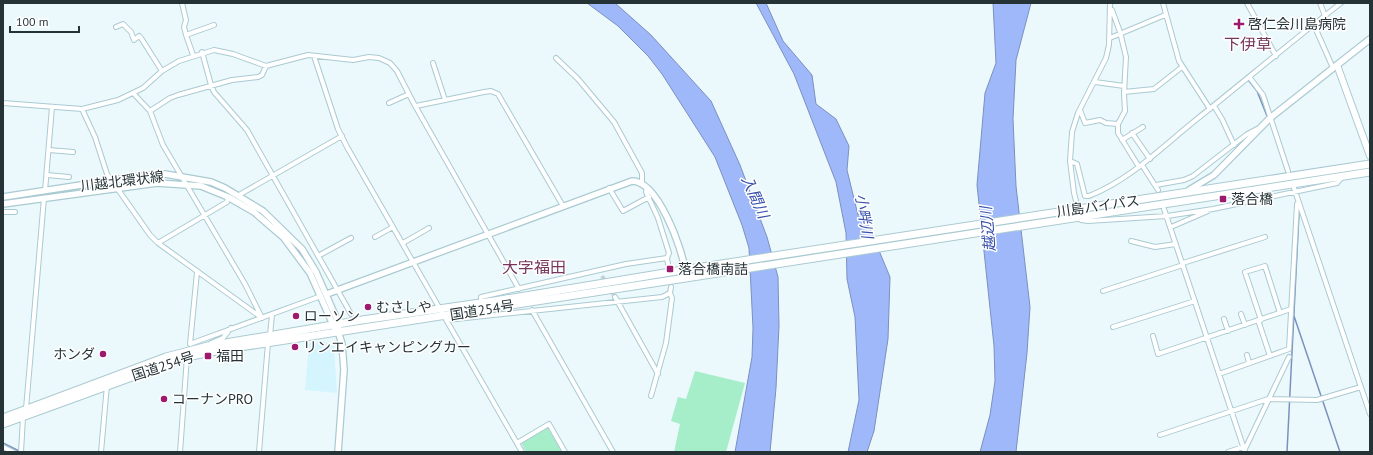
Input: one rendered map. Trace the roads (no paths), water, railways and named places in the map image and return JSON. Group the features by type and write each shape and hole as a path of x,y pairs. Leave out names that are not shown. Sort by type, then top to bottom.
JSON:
{"highway":[{"name":"川島バイパス","path":"824,248 1370,164"},
{"name":"川島バイパス","path":"825,256 1370,172"},
{"name":"国道254号","path":"3,424 187,357 269,339 336,326 824,248"},
{"name":"国道254号","path":"336,326 445,318 825,256"},
{"name":"国道254号","path":"3,418 166,357 208,346 269,339"}],"main road":[{"path":"1183,193 1214,174 1270,118 1370,39"},
{"path":"1335,66 1370,156"},
{"name":"川越北環状線","path":"3,197 112,181 133,176 165,174 211,182 239,195 263,211 302,249 316,272 342,344 344,370 338,452"},
{"path":"324,295 609,188 632,181 645,185 666,216 687,269"},
{"name":"川越北環状線","path":"3,204 117,187 157,183 201,186 228,197 254,212 284,238 303,262 324,295"}],"street":[{"path":"182,3 186,20 184,27 194,55"},
{"path":"1163,3 1165,16 1182,67 1196,85 1210,109"},
{"path":"1247,3 1276,56"},
{"path":"1320,3 1325,16"},
{"path":"1070,161 1077,164 1084,194 1089,196 1117,183 1150,159 1341,3"},
{"path":"1110,4 1120,32 1126,57 1124,86 1125,112 1118,124 1118,133 1156,185 1158,190"},
{"path":"1110,4 1110,38 1106,58 1080,110 1072,132 1070,161 1076,210 1078,217 1081,220 1088,221 1167,216 1214,209 1294,190 1337,183 1344,175"},
{"path":"1110,38 1120,32 1165,16"},
{"path":"116,27 123,24 131,32 134,40 139,36 162,71"},
{"path":"186,35 214,25"},
{"path":"1314,25 1335,66"},
{"path":"3,103 82,109 118,100 125,96 134,94 162,71 179,61 202,52 218,50 266,66 300,56 353,60 369,57 379,58 390,63 397,71 519,289"},
{"path":"202,52 211,85 247,130 318,256 339,290 351,314"},
{"path":"314,56 342,136 522,452"},
{"path":"556,58 583,85 614,122 642,173 646,192 665,237 670,253 667,258 668,264"},
{"path":"433,63 445,100"},
{"path":"150,111 170,98 211,85 232,80 258,77 262,75 266,66"},
{"path":"1124,92 1154,89 1182,67"},
{"path":"1250,78 1263,95 1288,171"},
{"path":"1095,82 1124,86"},
{"path":"416,106 484,92 491,91 498,94 563,206"},
{"path":"134,94 150,111 163,145 183,176 204,215 245,284 262,318"},
{"path":"390,103 409,94"},
{"path":"1214,106 1234,145"},
{"path":"45,191 52,107"},
{"path":"82,109 95,137 107,174 112,181"},
{"path":"1080,110 1085,123 1100,120 1106,124 1118,124"},
{"path":"1122,140 1143,127"},
{"path":"1156,185 1184,180 1193,176 1259,128"},
{"path":"1132,133 1150,159"},
{"path":"239,195 342,136"},
{"path":"49,150 73,152"},
{"path":"47,175 68,177"},
{"path":"117,187 150,235 158,243 262,318"},
{"path":"609,188 623,211 649,197"},
{"path":"1294,190 1370,414"},
{"path":"158,243 226,202 228,197"},
{"path":"26,409 44,198"},
{"path":"1219,374 1289,349 1298,201"},
{"path":"1164,209 1244,450"},
{"path":"1171,227 1214,209"},
{"path":"3,212 15,212"},
{"path":"375,237 393,227"},
{"path":"403,243 430,228"},
{"path":"1103,291 1265,237"},
{"path":"318,256 351,238"},
{"path":"1131,241 1155,247 1176,244"},
{"path":"481,303 481,297 667,258"},
{"path":"1270,356 1245,272 1265,266 1280,313"},
{"path":"600,271 602,276"},
{"path":"197,272 190,344 324,295"},
{"path":"651,396 668,334 672,298 670,293 671,287"},
{"path":"445,318 618,303 662,297 670,293"},
{"path":"615,297 658,375"},
{"path":"1113,327 1195,301"},
{"path":"1153,336 1158,354 1292,309"},
{"path":"532,310 612,452"},
{"path":"259,452 272,314"},
{"path":"1241,314 1245,325"},
{"path":"1224,319 1228,331"},
{"path":"208,346 223,338 231,328"},
{"path":"1247,355 1249,363"},
{"path":"180,452 187,357"},
{"path":"1244,450 1289,357"},
{"path":"101,452 107,385"},
{"path":"1160,435 1268,399 1317,400 1361,387"},
{"path":"21,452 24,417"},
{"path":"517,443 549,424 565,452"},
{"path":"3,447 13,452"},
{"path":"1228,452 1244,450"}],"water":[{"path":"587,3 615,3 651,35 711,101 740,165 767,237 778,277 779,326 776,388 770,452 735,452 752,357 753,328 749,248 742,225 715,157 662,74 648,56 618,26"},
{"name":"小畔川","path":"756,3 766,3 783,41 812,75 816,104 836,119 849,146 847,170 858,215 863,212 890,277 888,339 874,431 867,452 848,452 859,400 855,317 847,279 846,233 836,182 794,74"},
{"name":"越辺川","path":"993,3 1031,3 1016,60 1013,119 1016,186 1030,307 1027,353 1016,452 980,452 990,415 995,381 994,346 977,185 985,93 996,63"}],"waterway":[{"path":"1249,81 1257,91 1267,116"},
{"path":"1287,452 1299,213"},
{"path":"1294,316 1340,452"},
{"path":"3,443 19,451"}],"tunnel":[{"path":"668,264 671,287"},
{"path":"602,276 615,297"}],"place":[{"name":"啓仁会川島病院","path":"1239,24"},
{"name":"落合橋","path":"1223,199"},
{"name":"落合橋南詰","path":"670,269"},
{"name":"むさしや","path":"368,307"},
{"name":"ローソン","path":"296,316"},
{"name":"リンエイキャンピングカー","path":"295,347"},
{"name":"ホンダ","path":"103,354"},
{"name":"福田","path":"208,356"},
{"name":"コーナンPRO","path":"164,399"}],"district":[{"name":"下伊草","path":"1248,44"},
{"name":"大字福田","path":"534,267"}],"water label":[{"name":"入間川","path":"755,197"}]}
